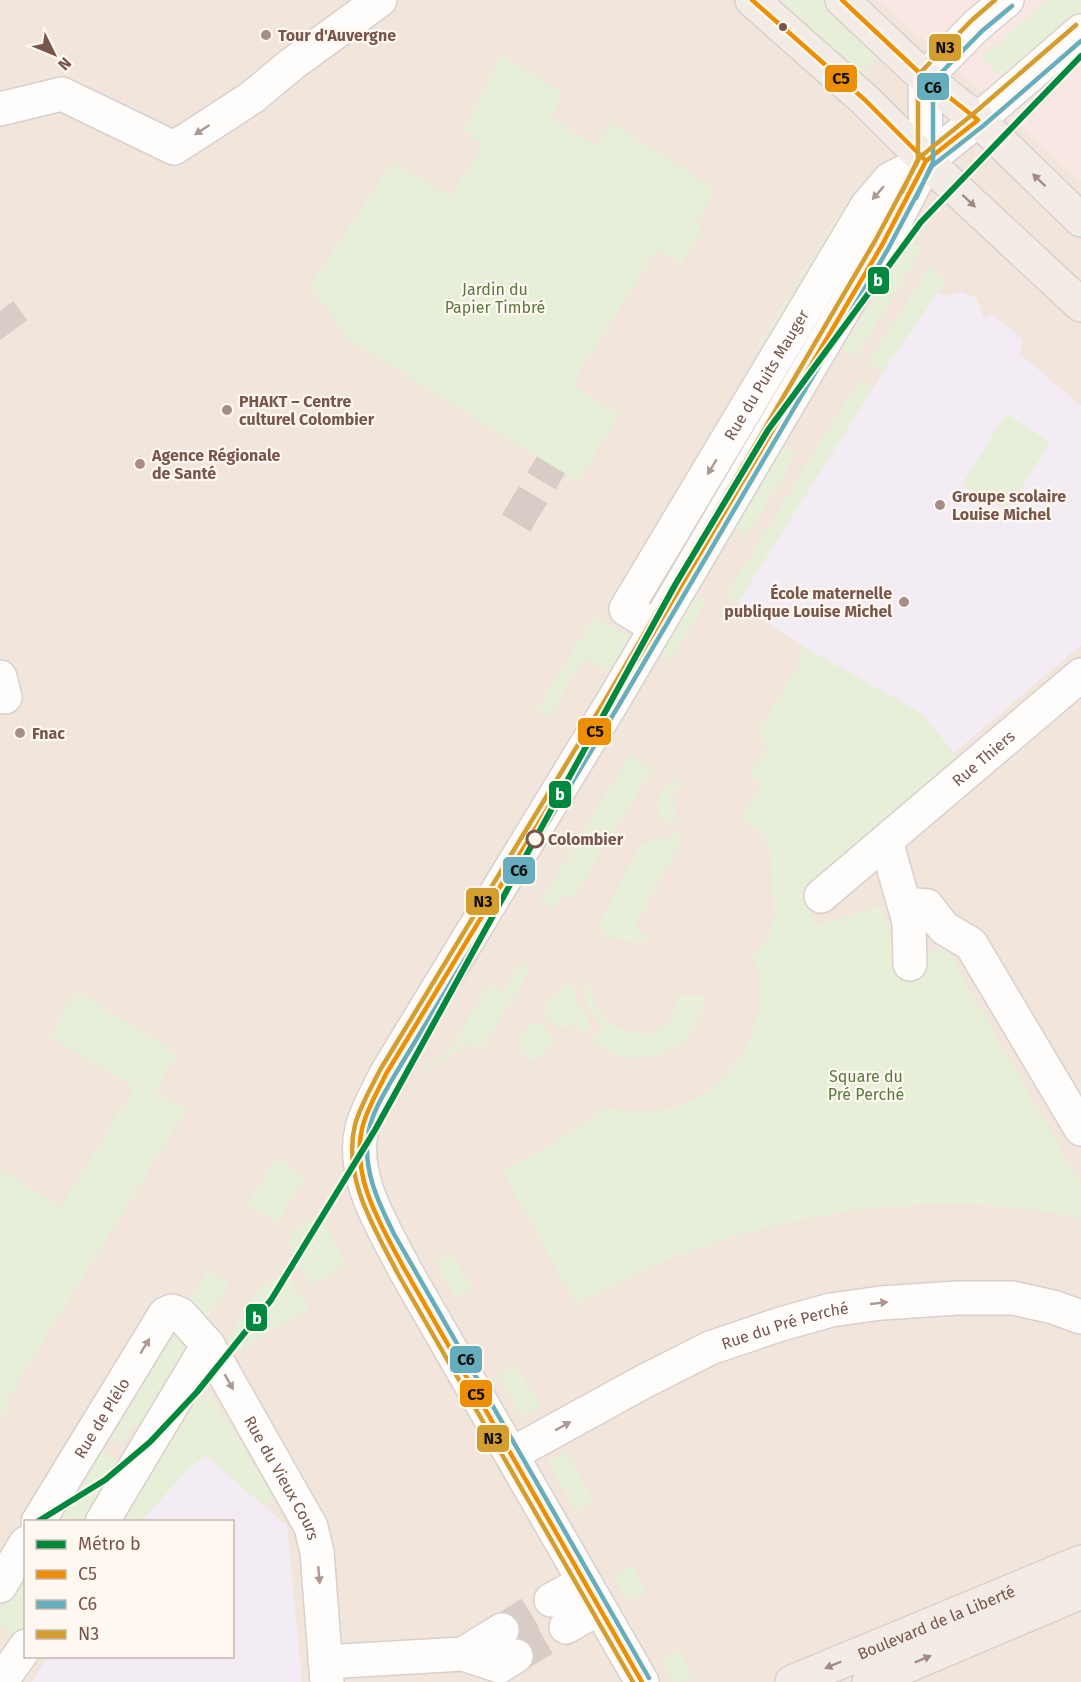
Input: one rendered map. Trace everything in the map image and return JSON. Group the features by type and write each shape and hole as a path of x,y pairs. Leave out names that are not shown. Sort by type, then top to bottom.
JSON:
{"main road":[{"path":"752,0 865,100 926,161 1081,305"},
{"path":"842,0 925,78 978,120 1081,220"},
{"name":"Boulevard de la Liberté","path":"792,1682 1081,1562"},
{"name":"Boulevard de la Liberté","path":"869,1682 1081,1592"}],"street":[{"path":"0,109 62,94 174,148 251,98 292,64 380,0"},
{"path":"925,78 977,25 1007,0"},
{"name":"Rue du Puits Mauger","path":"656,627 626,609 867,206 890,179 926,161 978,120 1081,31"},
{"name":"Rue du Puits Mauger","path":"642,1682 405,1270 375,1210 362,1172 362,1130 387,1074 613,701 882,245 926,161 925,78"},
{"name":"Rue Thiers","path":"820,896 1081,675"},
{"path":"886,841 904,904 910,941 910,964"},
{"path":"904,904 927,906 944,928 971,944 1081,1129"},
{"name":"Rue du Pré Perché","path":"512,1454 710,1348 831,1310 881,1303 1013,1298 1053,1307 1081,1317"},
{"name":"Rue du Vieux Cours","path":"165,1314 172,1311 180,1314 208,1345 311,1527 318,1562 326,1672"},
{"name":"Rue de Plélo","path":"40,1520 165,1314"},
{"path":"103,1520 208,1345"},
{"path":"0,1586 23,1546"},
{"path":"559,1613 592,1595"},
{"path":"326,1672 464,1654 500,1666 509,1643"},
{"path":"1,1682 24,1649"}],"shaded area":[{"path":"0,0 878,0 1081,181 1081,1682 0,1682"},
{"path":"878,0 1081,0 1081,181 920,37"},
{"name":"Groupe scolaire Louise Michel","path":"938,292 943,296 960,292 976,298 983,316 987,319 991,315 995,316 1022,339 1019,353 1081,406 1081,645 954,753 922,714 801,645 737,604 882,373"},
{"path":"206,1456 287,1526 302,1682 32,1682 47,1658 234,1658 234,1520 142,1520 190,1467"}],"green space":[{"path":"777,0 823,0 881,53 862,75"},
{"path":"1048,0 1081,0 1081,9 1002,77 980,58"},
{"name":"Jardin du Papier Timbré","path":"501,54 563,94 552,118 596,145 611,122 715,189 696,223 702,230 681,265 656,250 572,385 619,415 578,482 347,339 310,285 392,162 450,196 483,144 463,130"},
{"path":"847,202 859,209 762,350 758,346"},
{"path":"909,242 922,249 856,357 842,348"},
{"path":"929,267 946,280 882,373 867,364"},
{"path":"859,380 873,388 737,604 726,595"},
{"path":"1006,414 1050,442 1007,511 962,484"},
{"path":"783,447 796,455 747,535 734,527"},
{"path":"692,593 706,602 669,661 655,653"},
{"path":"594,616 631,638 610,673 585,658 549,717 536,710"},
{"name":"Square du Pré Perché","path":"801,645 922,714 957,757 801,891 816,926 880,906 905,966 944,945 1081,1185 1081,1218 984,1205 934,1204 835,1213 786,1223 692,1251 648,1269 576,1304 502,1170 549,1147 605,1107 651,1111 678,1106 697,1098 714,1086 741,1055 751,1037 760,997 759,976 752,954 767,938 774,917 770,847 762,834 740,818 762,785 748,777 767,748 761,743 764,738 756,733 800,664"},
{"path":"630,755 652,769 572,900 563,894 553,909 540,901"},
{"path":"672,777 680,783 681,787 675,789 674,792 675,822 663,822 659,819 658,799"},
{"path":"678,831 682,837 642,915 635,920 635,929 648,936 645,943 607,938 602,932 600,922 641,845 657,838 668,838"},
{"path":"520,962 531,969 481,1050 470,1043 407,1083 451,1048 490,983 503,991"},
{"path":"569,982 575,988 576,1001 590,1024 591,1028 585,1033 572,1026 565,1026 558,1030 545,1017 545,1005"},
{"path":"585,986 591,986 593,1002 602,1015 614,1026 630,1032 646,1033 660,1028 672,1016 679,995 705,995 705,999 695,1025 674,1047 646,1058 632,1058 604,1049 591,1040 603,1027 589,1008 585,998"},
{"path":"77,991 178,1054 155,1091 186,1110 8,1398 12,1400 0,1420 0,1169 61,1207 134,1088 49,1036"},
{"path":"532,1023 540,1023 556,1040 532,1062 517,1045 517,1039"},
{"path":"276,1157 305,1177 277,1223 247,1205"},
{"path":"320,1216 346,1265 310,1285 287,1243 296,1229"},
{"path":"452,1253 472,1288 455,1298 435,1263"},
{"path":"208,1270 229,1283 204,1323 190,1299"},
{"path":"284,1271 309,1309 232,1354 225,1340 258,1290"},
{"path":"180,1334 194,1349 144,1431 133,1425 122,1444 107,1436 168,1336"},
{"path":"516,1365 540,1406 522,1416 498,1375"},
{"path":"210,1393 272,1494 266,1508 206,1456 190,1467 142,1520 121,1520 192,1403"},
{"path":"100,1449 126,1464 93,1520 56,1520"},
{"path":"565,1451 594,1501 576,1511 547,1461"},
{"path":"631,1565 646,1593 628,1603 613,1576"},
{"path":"24,1571 24,1632 21,1638 0,1626 0,1610"},
{"path":"678,1649 693,1675 680,1682 673,1682 660,1658"}],"tunnel":[{"path":"0,311 14,330"},
{"path":"516,523 551,465"},
{"path":"502,1630 551,1600"},
{"path":"516,1656 566,1627"}],"metro line":[{"name":"b","path":"40,1520 105,1480 150,1442 197,1392 271,1300 375,1130 675,585 768,430 921,222 1081,56"}],"transit line":[{"name":"C5","path":"752,0 865,100 926,161"},
{"name":"C5","path":"642,1682 405,1270 378,1219 364,1182 360,1163 360,1144 365,1118 386,1074 613,701 882,245 926,161 978,120 925,78 842,0"},
{"name":"N3","path":"902,192 918,159 918,75 995,0"},
{"name":"C6","path":"916,198 933,162 933,81 982,31 1012,6"},
{"name":"N3","path":"633,1682 398,1274 371,1221 357,1184 353,1164 352,1145 355,1125 380,1070 607,697 875,241 920,157 1076,25"},
{"name":"C6","path":"649,1678 394,1234 372,1184 367,1157 369,1130 379,1103 393,1078 619,705 888,249 932,166 983,126 1081,41"}],"place":[{"name":"Tour d'Auvergne","path":"266,35"},
{"name":"PHAKT – Centre culturel Colombier","path":"227,410"},
{"name":"Agence Régionale de Santé","path":"140,464"},
{"name":"Groupe scolaire Louise Michel","path":"940,505"},
{"name":"École maternelle publique Louise Michel","path":"904,602"},
{"name":"Fnac","path":"20,733"},
{"name":"Colombier","path":"535,839"}]}
